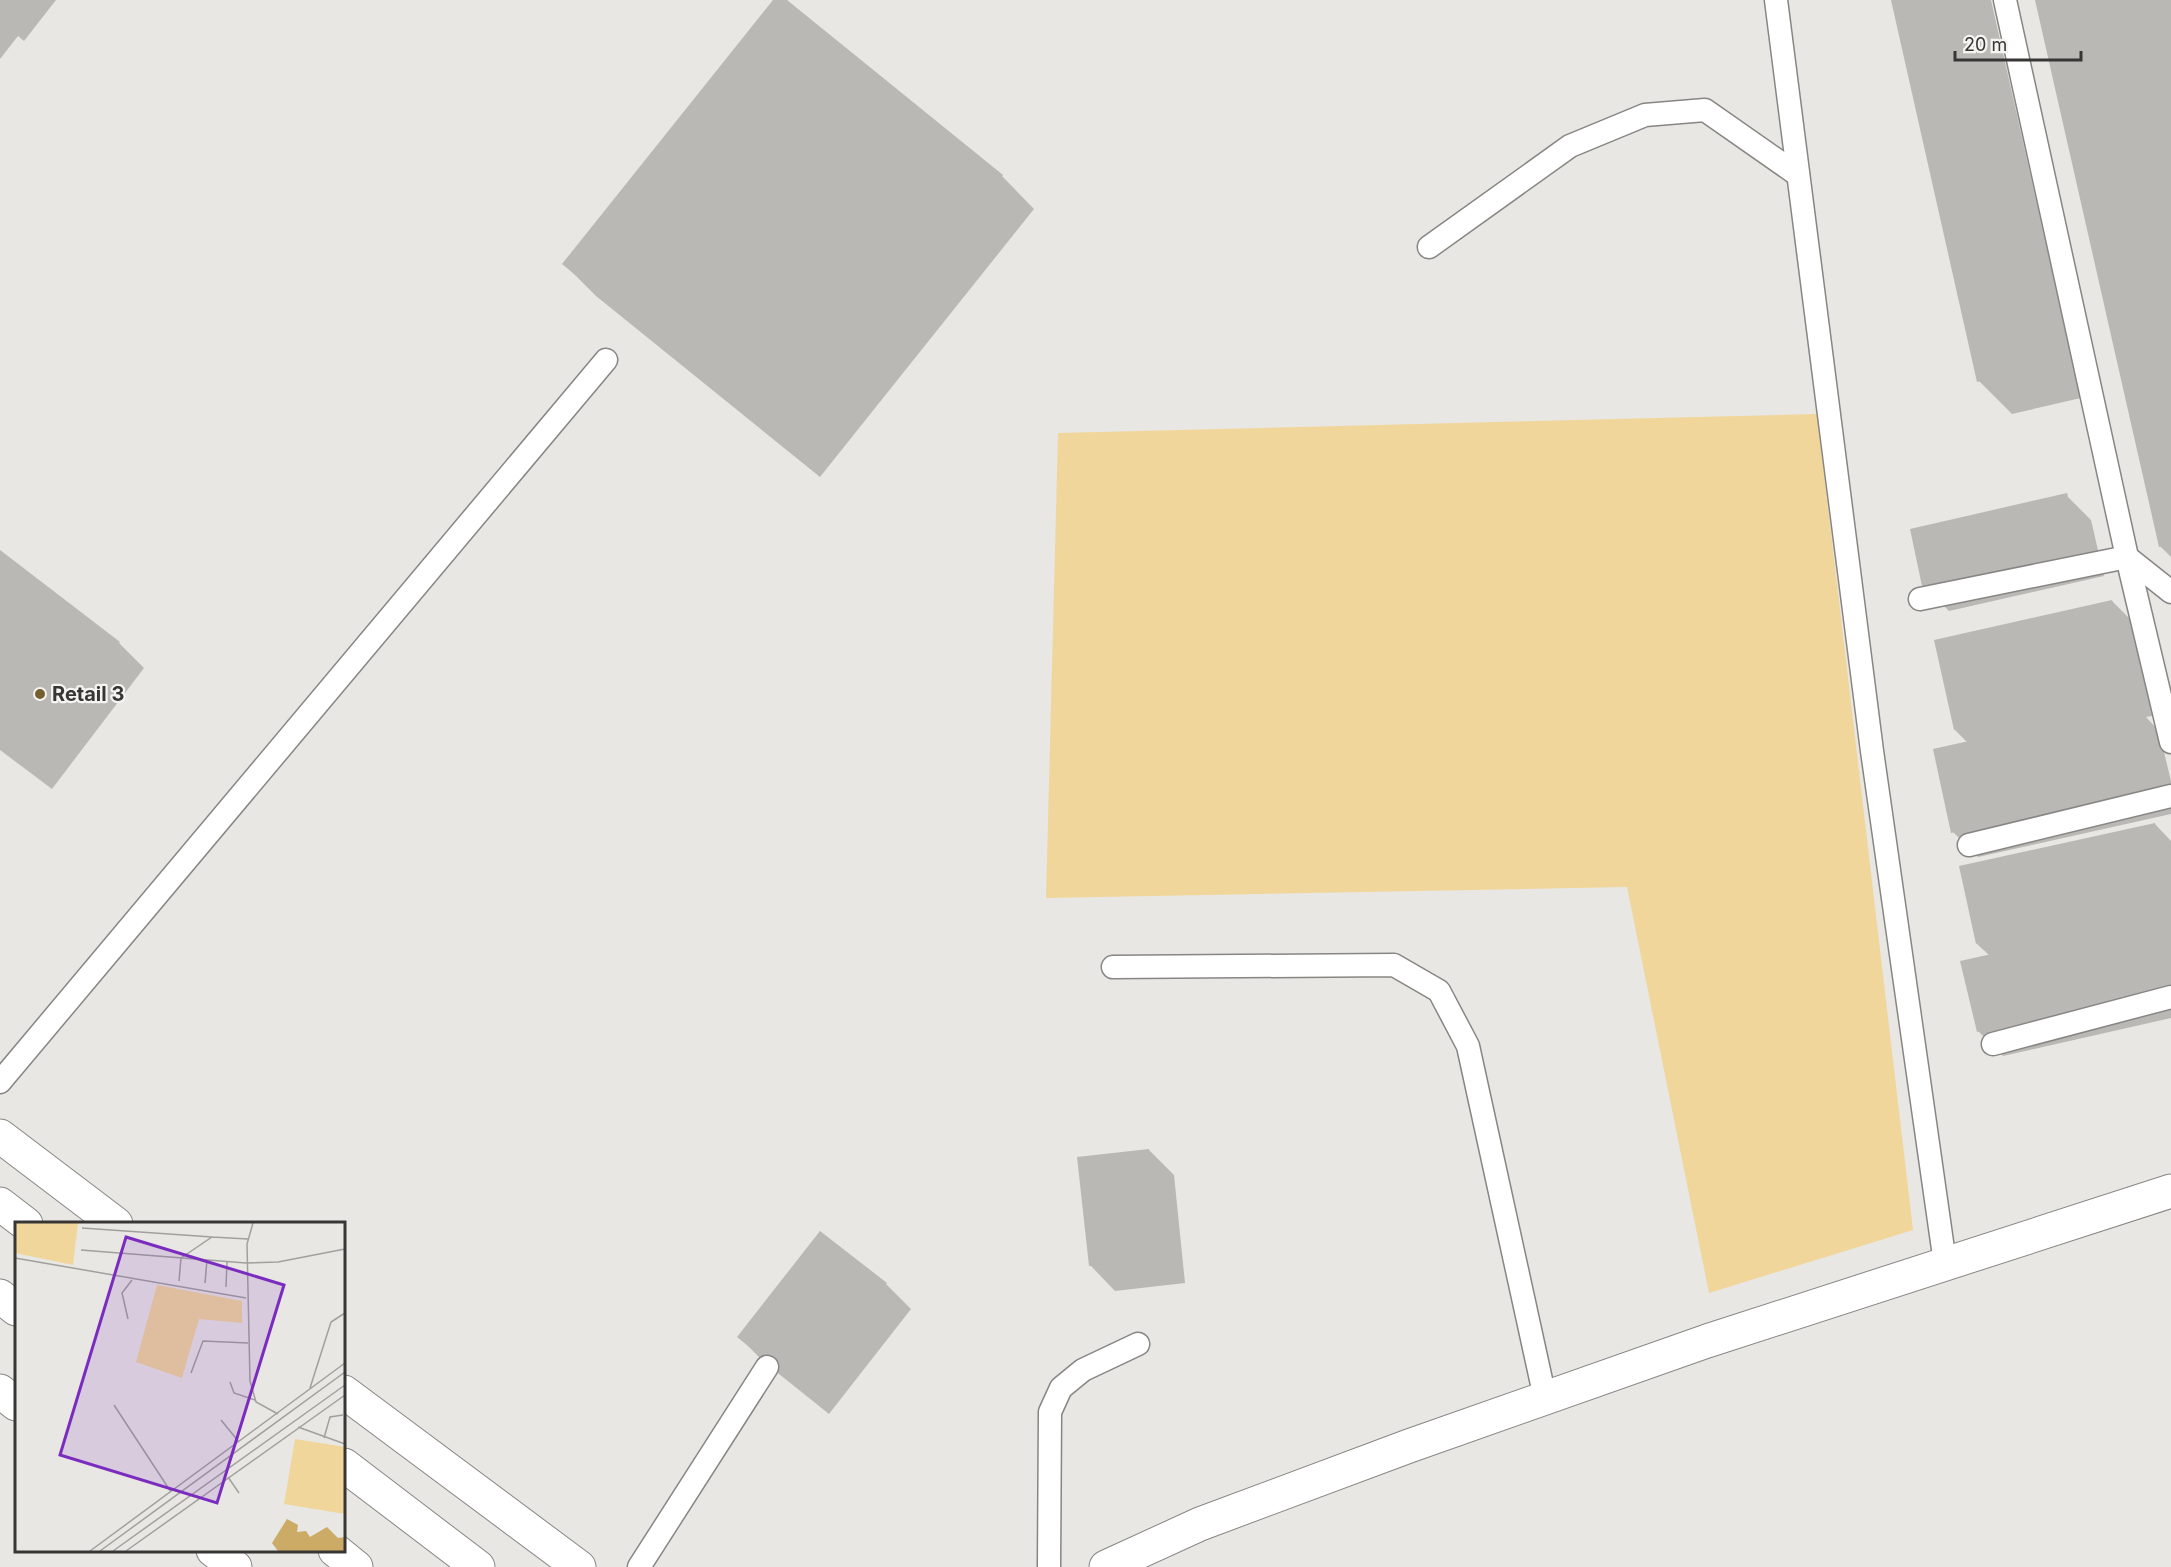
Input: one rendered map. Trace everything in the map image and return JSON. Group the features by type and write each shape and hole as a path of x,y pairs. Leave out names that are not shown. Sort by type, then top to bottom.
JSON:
{"main road":[{"path":"0,1136 113,1222"},
{"path":"1107,1567 1200,1524 1408,1446 1707,1341 2171,1191"},
{"path":"0,1204 23,1222"},
{"path":"0,1296 15,1308"},
{"path":"0,1391 15,1403"},
{"path":"345,1393 579,1567"},
{"path":"345,1466 478,1567"},
{"path":"214,1552 235,1567"},
{"path":"336,1552 356,1567"}],"lane":[{"path":"1776,0 1872,751 1945,1263"},
{"path":"2005,0 2127,557 2171,742"},
{"path":"1429,247 1570,146 1645,115 1705,110 1798,175"},
{"path":"0,1082 606,360"},
{"path":"1920,599 2127,557 2171,592"},
{"path":"1969,844 2171,796"},
{"path":"1113,967 1394,965 1439,991 1468,1046 1545,1398"},
{"path":"1993,1044 2171,997"},
{"path":"1049,1567 1050,1412 1060,1388 1083,1370 1138,1344"},
{"path":"639,1567 767,1366"}],"shaded area":[{"path":"1817,414 1913,1230 1709,1293 1627,887 1046,898 1058,433"}],"building":[{"path":"773,0 787,0 1003,175 786,446 562,264"},
{"path":"1891,0 1967,0 2049,365 1977,382"},
{"path":"2035,0 2109,0 2171,274 2171,544 2159,547"},
{"path":"2127,0 2171,0 2171,192 2170,192"},
{"path":"2067,493 2080,551 1922,586 1910,529"},
{"name":"Retail 3","path":"0,550 120,642 26,766 0,745"},
{"path":"2112,600 2133,690 1954,730 1934,640"},
{"path":"2135,704 2154,787 1951,833 1933,749"},
{"path":"2155,823 2171,900 1976,944 1959,866"},
{"path":"2171,914 2171,988 1977,1032 1960,961"},
{"path":"1149,1149 1161,1258 1089,1266 1077,1157"},
{"path":"820,1231 887,1283 803,1390 737,1337"}],"place":[{"name":"Retail 3","path":"40,694"}]}
